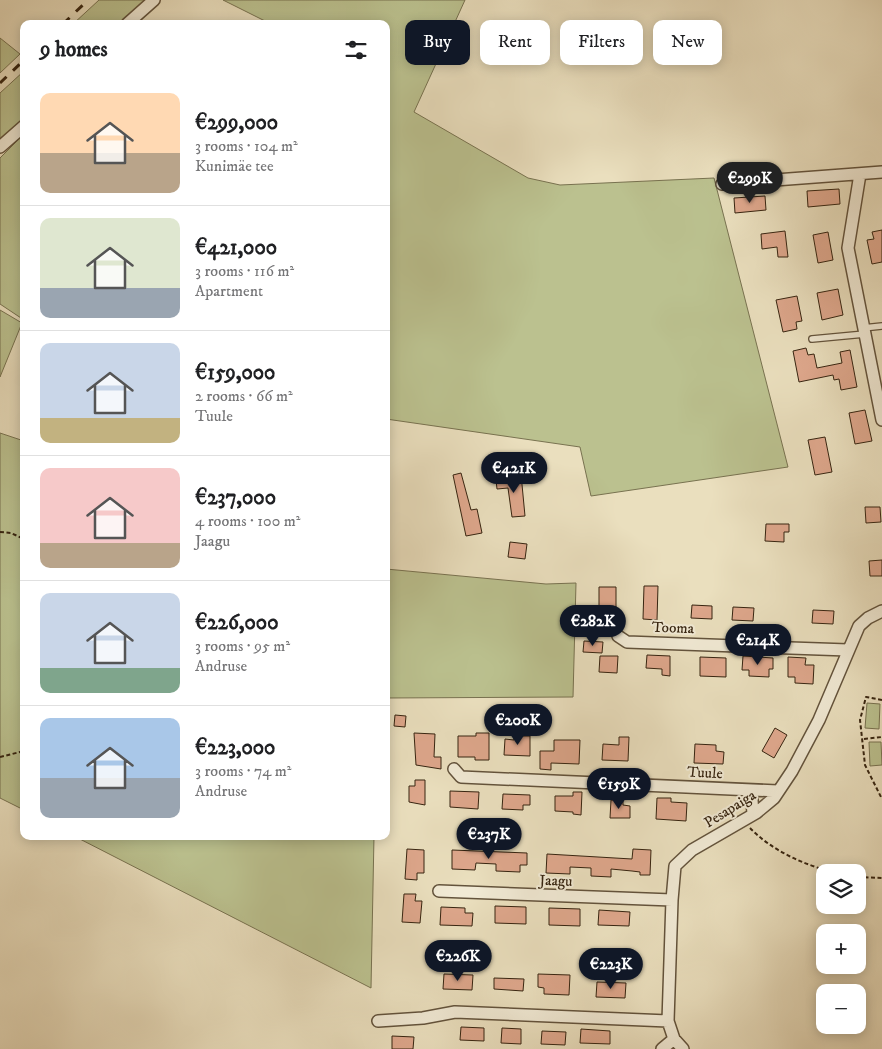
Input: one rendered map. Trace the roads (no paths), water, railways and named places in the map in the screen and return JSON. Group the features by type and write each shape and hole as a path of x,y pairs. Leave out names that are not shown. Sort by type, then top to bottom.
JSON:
{"street":[{"path":"132,20 154,0"},
{"path":"0,147 20,130"},
{"path":"722,184 882,172"},
{"path":"860,174 848,248 882,420"},
{"name":"Pesapaiga","path":"683,1049 674,1038 668,1021 675,866 692,850 748,817 774,798 792,771 819,720 859,626 868,618 882,612"},
{"name":"Tooma","path":"618,636 628,642 848,650"},
{"name":"Tuule","path":"454,769 461,777 778,792"},
{"path":"747,790 752,800 748,817"},
{"name":"Jaagu","path":"439,891 672,900"},
{"path":"378,1021 423,1018 454,1012 668,1021"},
{"path":"662,1049 674,1038"}],"lane":[{"path":"812,339 864,331 882,326"}],"railway":[{"path":"67,20 88,0"},
{"path":"0,83 20,64"}]}
